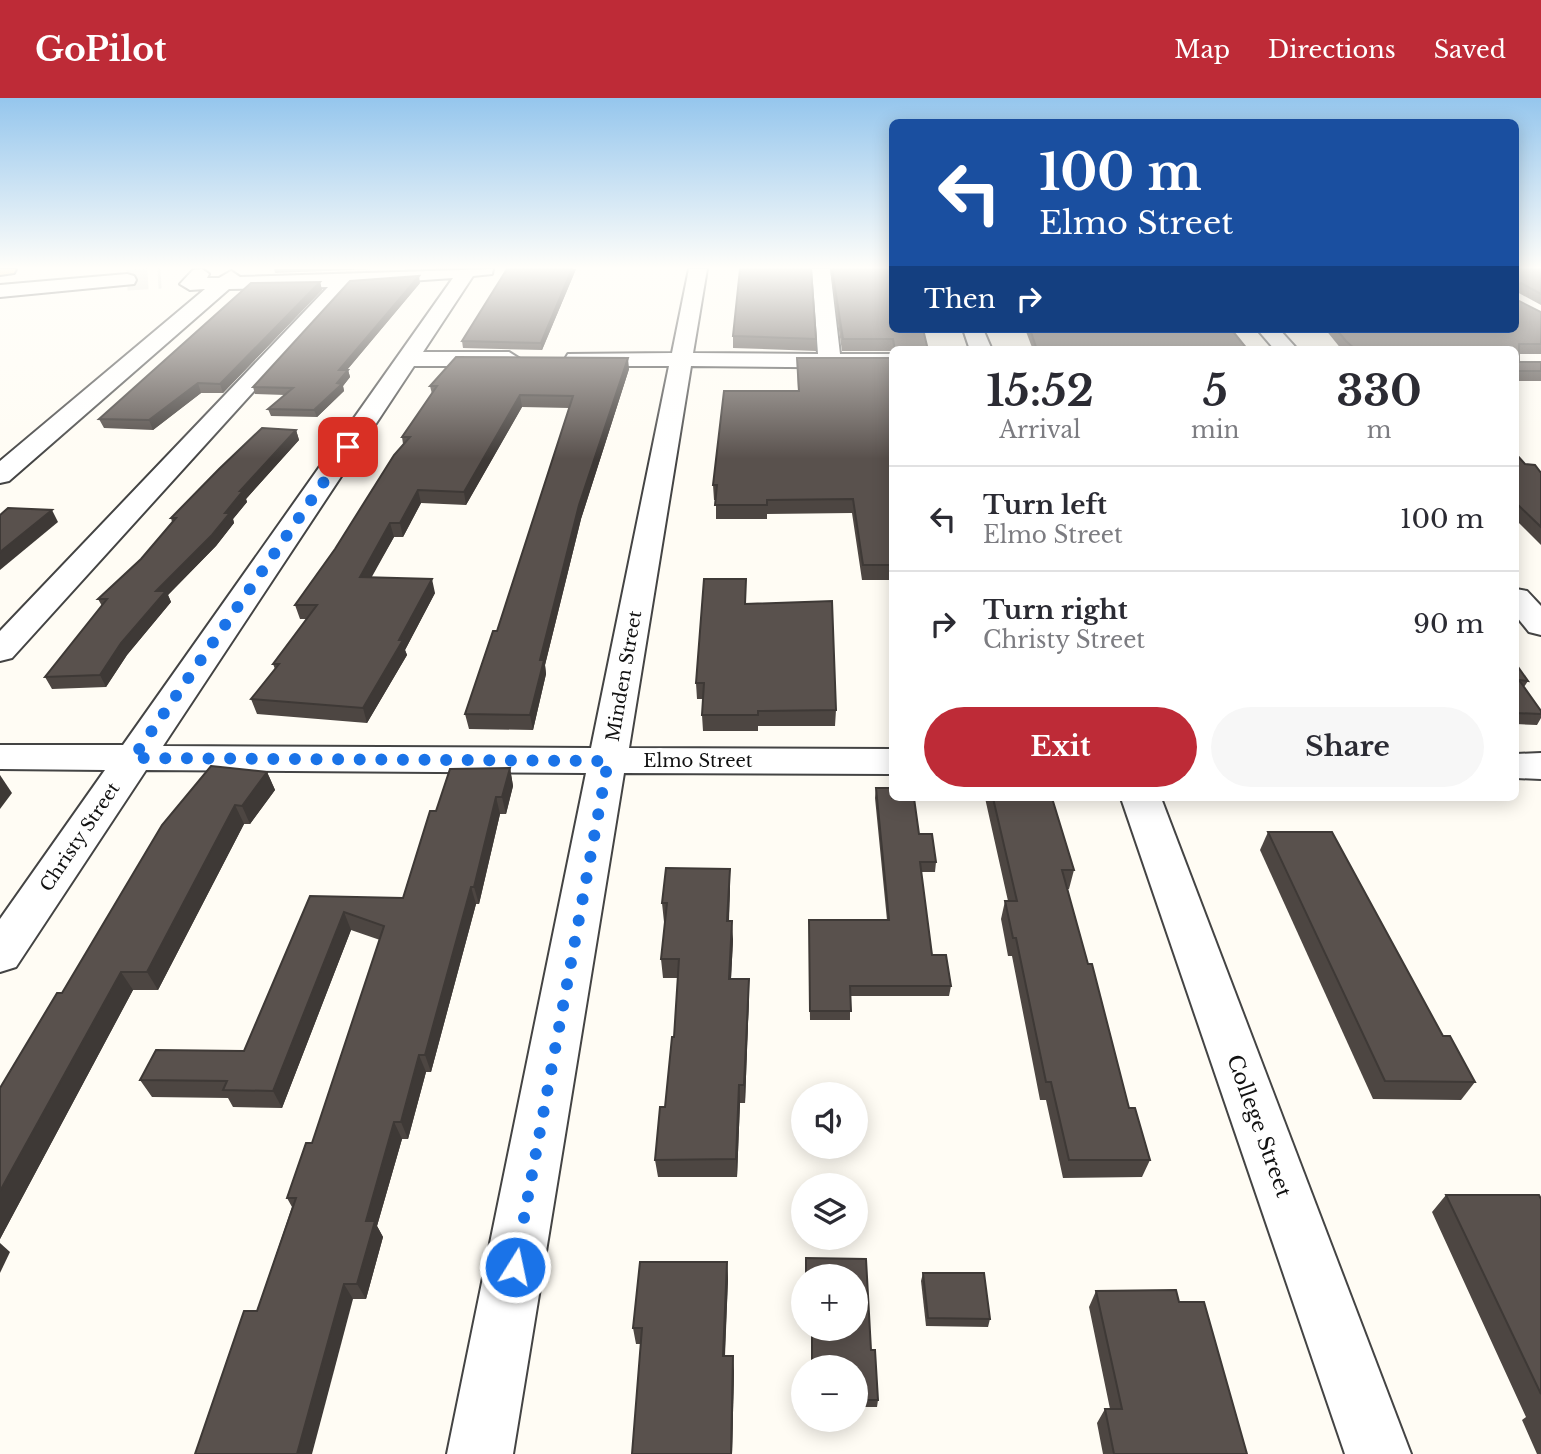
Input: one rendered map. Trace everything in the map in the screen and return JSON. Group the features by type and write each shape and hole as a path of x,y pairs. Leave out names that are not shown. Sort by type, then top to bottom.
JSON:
{"street":[{"path":"0,475 167,332"},
{"path":"0,651 296,332"},
{"name":"Christy Street","path":"0,954 427,332"},
{"name":"Minden Street","path":"480,1454 686,332"},
{"path":"827,332 830,360"},
{"path":"1272,333 1283,346"},
{"path":"409,359 531,359"},
{"path":"558,359 889,360"},
{"path":"1519,601 1541,625"},
{"name":"Elmo Street","path":"0,757 889,762"},
{"path":"1519,766 1541,766"},
{"name":"College Street","path":"1142,801 1378,1454"}],"building":[{"path":"196,332 271,332 220,384 198,383 149,420 99,419"},
{"path":"303,332 371,332 339,370 348,370 337,383 342,384 314,410 268,409 293,388 253,387"},
{"path":"467,332 545,332 541,343 462,341"},
{"path":"733,332 816,332 816,339 733,336"},
{"path":"842,332 924,333 927,346 894,346 893,339 843,339"},
{"path":"1541,332 1541,344 1519,346 1352,346 1339,333"},
{"path":"1031,333 1234,333 1245,346 1036,346"},
{"path":"456,357 628,358 579,505 540,660 544,660 530,715 465,714 493,631 497,631 573,396 520,395 464,492 418,490 400,523 390,523 360,577 432,579 399,640 403,640 363,708 251,699 279,664 273,664 317,605 295,605 335,549 394,455 410,437 402,437 437,386 430,386"},
{"path":"797,358 889,358 889,565 863,565 853,499 767,500 767,505 715,505 717,485 713,485 724,391 799,391"},
{"path":"1519,362 1541,362 1541,371 1519,371"},
{"path":"262,428 296,430 240,491 243,491 225,513 230,513 212,535 156,591 166,591 121,643 100,675 45,677 107,599 98,599 141,559 176,518 171,518"},
{"path":"1519,457 1525,464 1535,465 1541,473 1541,527 1519,506"},
{"path":"8,508 52,510 0,552 0,515"},
{"path":"704,579 746,579 745,604 832,601 836,710 702,715 704,683 696,683"},
{"path":"1519,668 1528,681 1519,680"},
{"path":"1519,680 1541,711 1541,714 1519,713"},
{"path":"211,766 267,772 242,806 235,805 147,972 121,972 0,1191 0,1088 57,993 62,993 162,825"},
{"path":"510,768 502,797 496,797 474,887 471,887 425,1055 419,1055 401,1122 394,1122 366,1221 375,1221 357,1284 344,1284 297,1454 195,1454 244,1311 257,1311 296,1198 287,1198 306,1143 312,1143 384,926 344,912 273,1091 223,1090 227,1081 140,1080 156,1050 244,1051 310,896 403,898 430,811 436,811 450,769"},
{"path":"876,788 889,788 889,801 914,801 919,834 932,834 936,862 920,862 932,955 946,955 951,986 850,986 851,1011 810,1011 809,920 889,920"},
{"path":"994,801 1053,801 1074,870 1062,870 1088,964 1092,964 1129,1108 1135,1108 1150,1160 1069,1160 1051,1082 1046,1082 1016,938 1013,938 1005,901 1017,901"},
{"path":"1268,832 1332,832 1443,1036 1450,1036 1475,1082 1385,1081"},
{"path":"666,868 730,869 727,921 732,921 729,979 749,979 744,1085 739,1085 736,1159 655,1160 660,1107 665,1107 674,1037 679,959 661,959 667,903 662,903"},
{"path":"1446,1195 1539,1195 1541,1199 1541,1394"},
{"path":"806,1258 866,1259 866,1264 806,1264"},
{"path":"640,1262 727,1262 723,1356 733,1356 731,1454 632,1454 642,1328 633,1328"},
{"path":"923,1273 984,1273 990,1319 928,1318"},
{"path":"1176,1290 1179,1302 1204,1302 1247,1454 1114,1454 1105,1409 1122,1409 1096,1291"},
{"path":"868,1295 871,1350 875,1350 878,1400 868,1400 868,1355 812,1355 812,1341 868,1341"}],"route":[{"path":"348,447 133,758 608,761 515,1267"}]}
